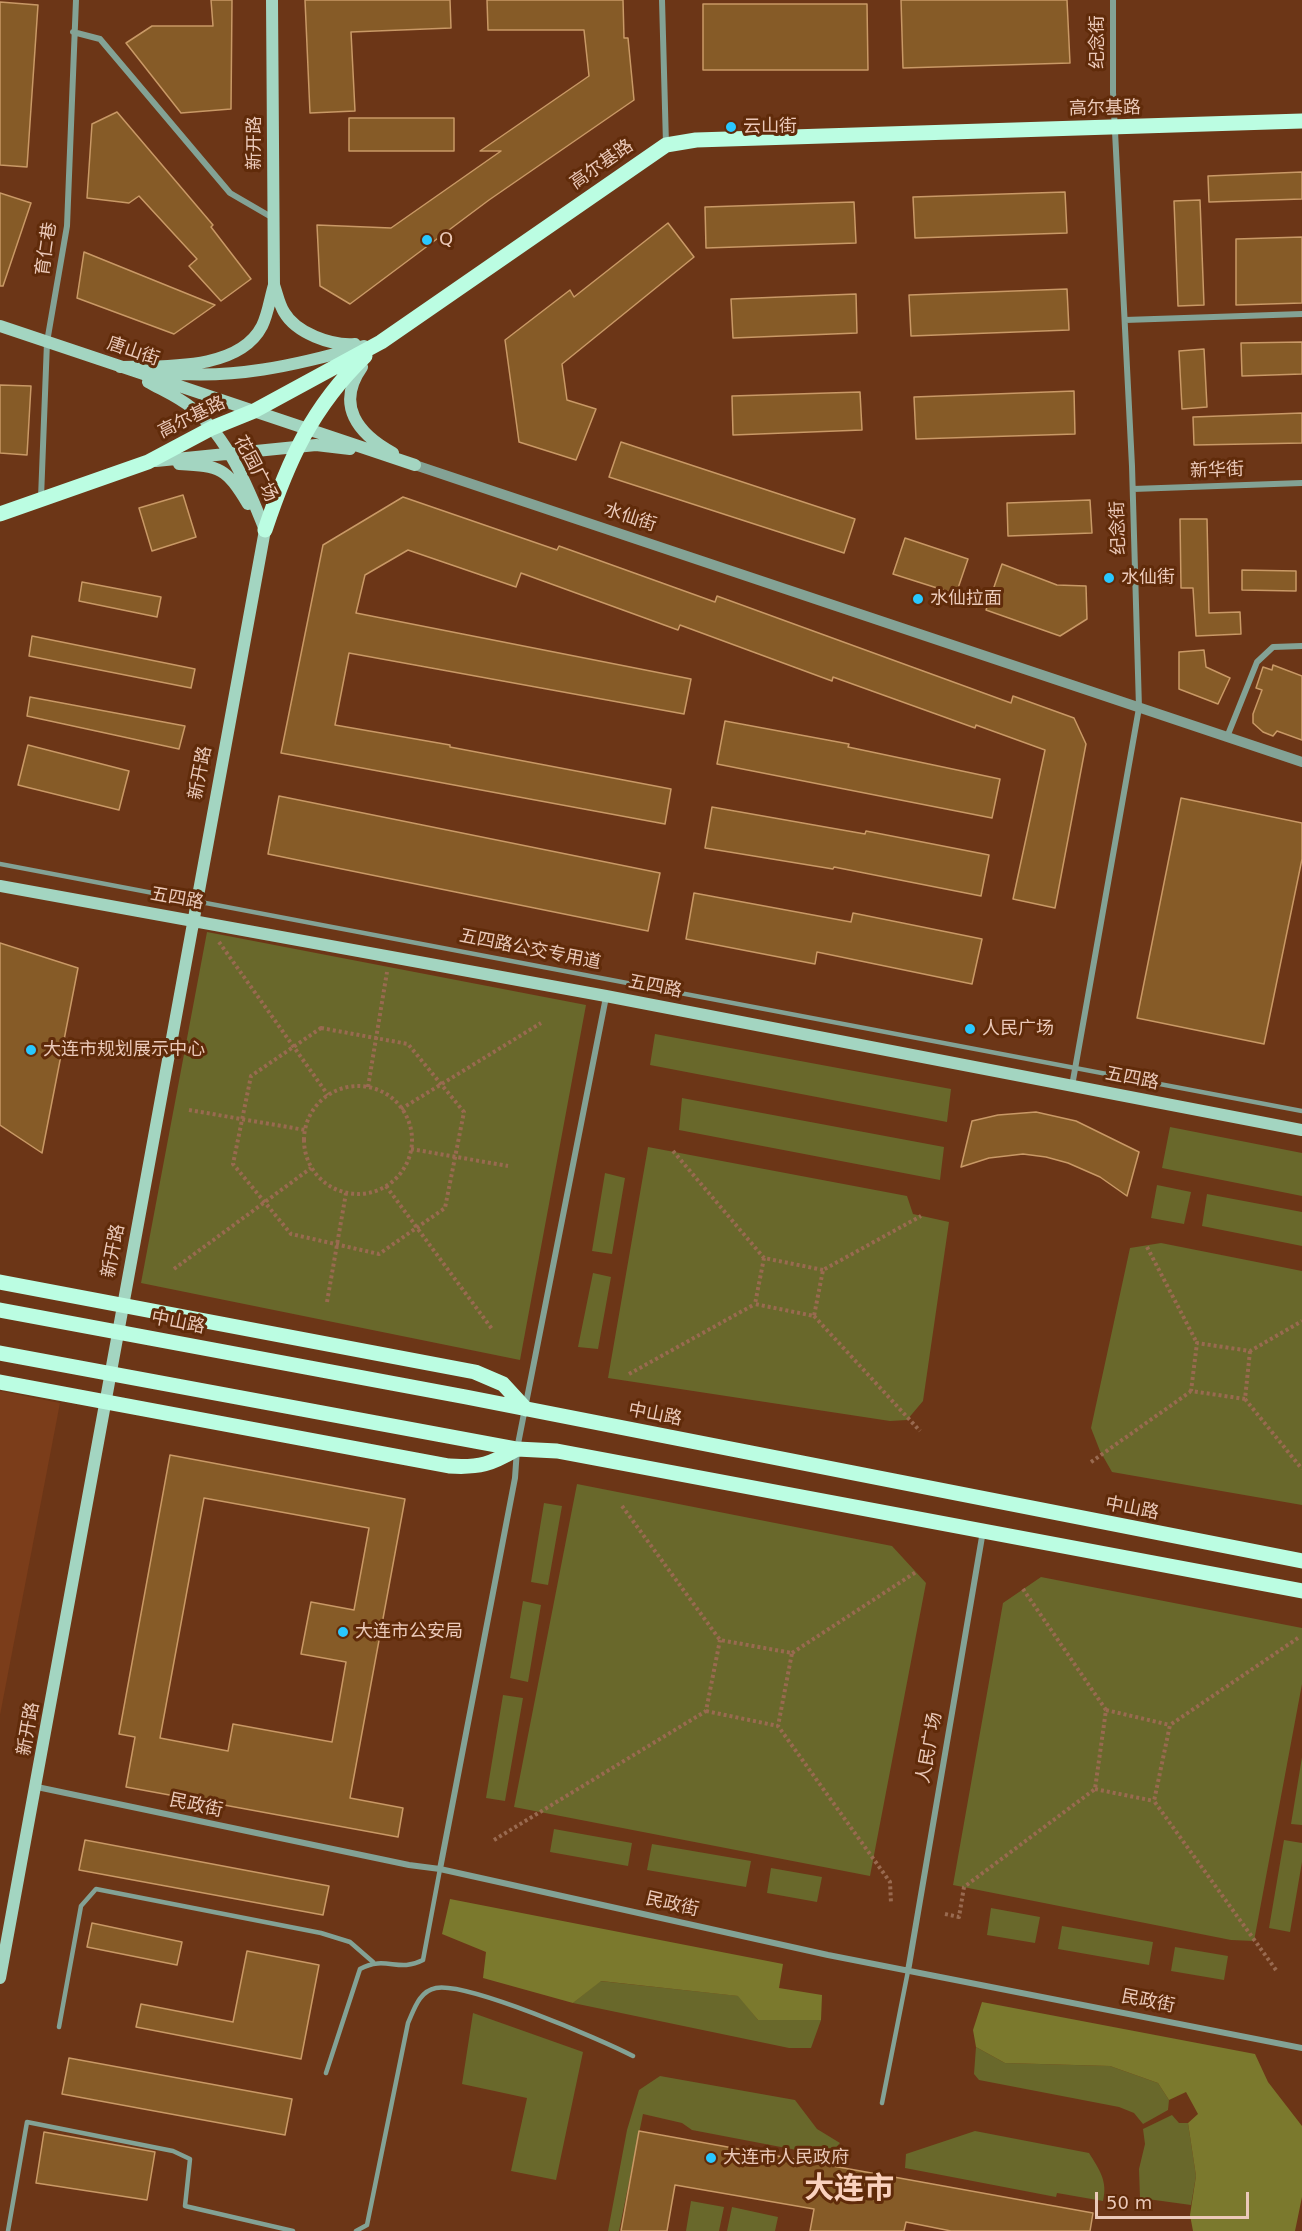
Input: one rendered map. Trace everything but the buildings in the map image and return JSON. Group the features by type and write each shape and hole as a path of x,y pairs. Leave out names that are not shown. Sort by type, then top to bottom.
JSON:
{"main road":[{"name":"新开路","path":"272,0 274,285"},
{"name":"高尔基路","path":"0,514 148,462 212,428 254,411 381,342 666,145 708,140 1117,129 1302,120"},
{"path":"274,285 284,313 309,334 343,345 381,342"},
{"path":"120,367 182,366 236,352 250,341 262,326 274,285"},
{"name":"唐山街","path":"0,326 254,411"},
{"path":"120,367 194,376 239,372 302,364 381,342"},
{"path":"265,530 280,484 307,429 332,391 381,342"},
{"path":"381,342 354,378 350,394 351,413 366,434 415,465"},
{"name":"花园广场","path":"120,367 191,407 212,428 247,486 265,530"},
{"name":"水仙街","path":"254,411 415,465"},
{"path":"148,462 227,452 316,445 352,449 415,465"},
{"path":"148,462 210,465 231,476 265,530"},
{"name":"新开路","path":"0,1978 37,1787 120,1332 122,1305 265,530"},
{"name":"五四路","path":"0,886 606,996 1302,1130"},
{"path":"0,1282 475,1372 503,1384 526,1409"},
{"name":"中山路","path":"0,1310 526,1409 1302,1562"},
{"path":"0,1353 517,1449 557,1451 1302,1591"},
{"path":"0,1382 449,1466 471,1468 489,1465 517,1449"}],"street":[{"name":"育仁巷","path":"41,501 47,342 67,226 76,0"},
{"path":"662,0 666,145"},
{"name":"纪念街","path":"1071,1086 1139,708 1133,489 1117,129 1113,92 1113,0"},
{"path":"73,32 100,39 230,193 273,219"},
{"path":"1125,320 1302,314"},
{"name":"水仙街","path":"415,465 1302,762"},
{"name":"新华街","path":"1133,489 1302,483"},
{"path":"1227,737 1257,662 1273,647 1302,646"},
{"path":"440,1869 515,1478 517,1449 569,1174 606,996"},
{"name":"人民广场","path":"908,1971 983,1531"},
{"name":"民政街","path":"37,1787 409,1865 440,1869 908,1971 1302,2048"}],"lane":[{"name":"五四路公交专用道","path":"0,864 1302,1111"},
{"path":"326,2073 360,1969 373,1962 411,1966 423,1960 440,1869"},
{"path":"59,2028 81,1906 96,1889 321,1933 350,1942 373,1962"},
{"path":"882,2103 908,1971"},
{"path":"356,2231 367,2225 408,2023 419,1998 435,1988 473,1992 607,2043 633,2056"},
{"path":"8,2231 27,2122 173,2151 189,2158 184,2206 293,2231"}],"path":[{"path":"217,940 328,1095"},
{"path":"368,1087 387,972"},
{"path":"401,1109 541,1023"},
{"path":"321,1028 408,1044 464,1112 445,1208 379,1254 291,1234 233,1164 251,1076 294,1047 321,1028"},
{"path":"348,1087 368,1087 381,1092 401,1109 410,1128 411,1149 406,1164 398,1176 386,1186 373,1192 346,1193 321,1179 311,1168 306,1156 304,1130 313,1110 328,1095 348,1087"},
{"path":"189,1110 304,1130"},
{"path":"411,1149 508,1166"},
{"path":"673,1151 764,1258 823,1270 921,1216"},
{"path":"174,1269 311,1168"},
{"path":"386,1186 492,1329"},
{"path":"327,1302 346,1193"},
{"path":"1147,1247 1197,1343 1191,1391"},
{"path":"755,1304 764,1258"},
{"path":"814,1316 823,1270"},
{"path":"629,1374 755,1304 814,1316 920,1431"},
{"path":"1197,1343 1250,1351 1302,1321"},
{"path":"1245,1399 1250,1351"},
{"path":"1091,1462 1191,1391 1245,1399 1302,1469"},
{"path":"622,1506 720,1640 792,1653 916,1572"},
{"path":"1023,1589 1106,1710 1170,1725"},
{"path":"1154,1801 1170,1725 1298,1638"},
{"path":"706,1711 720,1640"},
{"path":"778,1726 792,1653"},
{"path":"945,1914 959,1917 964,1887 1095,1789 1106,1710"},
{"path":"494,1840 706,1711 778,1726 890,1882 891,1903"},
{"path":"1095,1789 1154,1801 1276,1970"}],"shaded area":[{"path":"207,932 586,1005 520,1360 141,1283"},
{"path":"655,1034 951,1089 947,1122 650,1065"},
{"path":"682,1098 944,1147 940,1180 679,1130"},
{"path":"1170,1127 1302,1153 1302,1196 1162,1168"},
{"path":"648,1147 907,1196 913,1214 949,1222 923,1401 907,1420 890,1421 608,1378"},
{"path":"605,1173 625,1178 612,1254 592,1251"},
{"path":"1157,1185 1191,1192 1184,1224 1151,1218"},
{"path":"1207,1194 1302,1212 1302,1246 1202,1226"},
{"path":"1161,1243 1302,1271 1302,1505 1112,1472 1100,1451 1091,1428 1130,1248"},
{"path":"593,1273 611,1277 598,1349 578,1347"},
{"path":"0,1391 60,1403 0,1715"},
{"path":"577,1484 892,1546 926,1583 870,1876 514,1807"},
{"path":"544,1503 562,1506 548,1585 531,1582"},
{"path":"1041,1577 1302,1628 1302,1684 1254,1941 1231,1940 953,1885 1003,1603"},
{"path":"523,1601 541,1605 528,1682 510,1678"},
{"path":"503,1695 523,1698 505,1801 486,1798"},
{"path":"1302,1757 1302,1825 1291,1824"},
{"path":"554,1829 632,1843 628,1866 550,1852"},
{"path":"1284,1840 1302,1843 1302,1862 1290,1932 1269,1928"},
{"path":"652,1844 751,1861 746,1887 647,1870"},
{"path":"771,1868 822,1877 817,1902 767,1893"},
{"path":"450,1899 783,1964 779,1988 822,1995 821,2020 758,2020 738,1996 601,1981 573,2003 483,1978 486,1952 442,1934"},
{"path":"991,1908 1040,1917 1035,1943 987,1935"},
{"path":"1062,1926 1153,1942 1149,1965 1058,1949"},
{"path":"1175,1947 1228,1956 1224,1980 1171,1971"},
{"path":"600,1981 739,1996 758,2020 821,2020 811,2048 789,2048 573,2003"},
{"path":"982,2002 1255,2054 1268,2082 1302,2126 1302,2197 1295,2231 1193,2231 1190,2215 1196,2176 1188,2123 1198,2114 1186,2092 1169,2100 1158,2083 1110,2066 1005,2063 976,2047 973,2030"},
{"path":"473,2013 583,2052 556,2180 511,2171 527,2098 462,2084"},
{"path":"976,2047 1005,2063 1110,2066 1158,2083 1169,2100 1168,2110 1143,2124 1134,2113 1119,2107 979,2080 974,2074"},
{"path":"660,2076 795,2100 817,2129 840,2143 828,2156 692,2130 682,2123 643,2114 619,2231 608,2231 627,2130 639,2090"},
{"path":"1172,2115 1179,2123 1188,2123 1196,2176 1191,2205 1140,2198 1139,2169 1145,2144 1143,2129"},
{"path":"975,2131 1089,2153 1103,2181 1103,2201 1057,2193 1056,2197 905,2168 906,2154"},
{"path":"691,2201 724,2207 719,2231 686,2231"},
{"path":"732,2207 778,2217 775,2231 727,2231"}],"place":[{"name":"云山街","path":"731,127"},
{"name":"Q","path":"427,240"},
{"name":"水仙街","path":"1109,578"},
{"name":"水仙拉面","path":"918,599"},
{"name":"人民广场","path":"970,1029"},
{"name":"大连市规划展示中心","path":"31,1050"},
{"name":"大连市公安局","path":"343,1632"},
{"name":"大连市人民政府","path":"711,2158"}],"district":[{"name":"大连市","path":"849,2190"}]}
